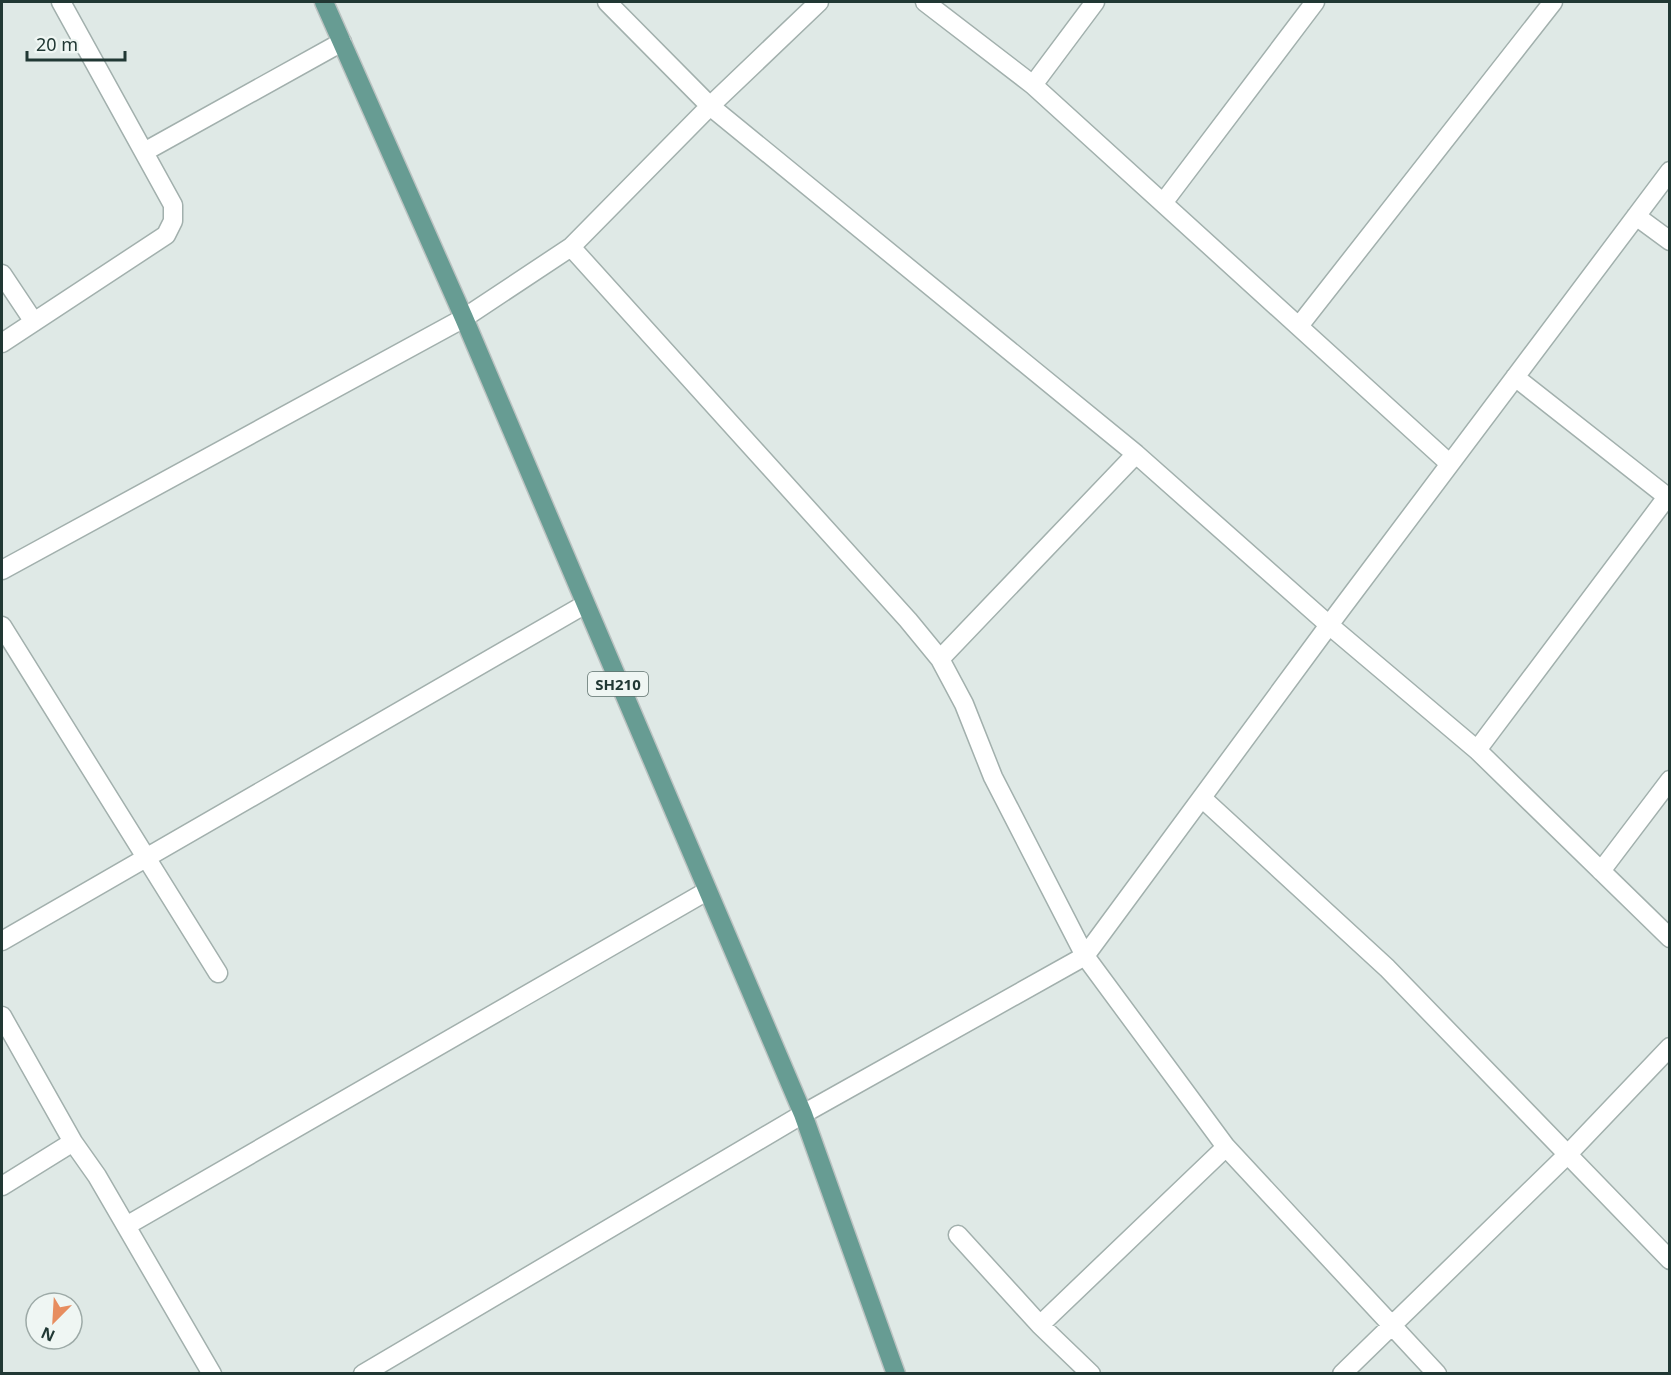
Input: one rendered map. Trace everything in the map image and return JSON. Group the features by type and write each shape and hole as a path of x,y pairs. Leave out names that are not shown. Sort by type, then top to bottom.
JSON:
{"main road":[{"name":"SH210","path":"324,2 464,318 584,605 804,1114 896,1374"}],"street":[{"path":"2,343 166,235 173,221 173,205 61,2"},
{"path":"607,2 710,106 1136,454 1329,625 1477,750 1670,938"},
{"path":"2,570 464,318 571,248 710,106 819,2"},
{"path":"926,2 1033,85 1450,464"},
{"path":"1033,85 1095,2"},
{"path":"1163,203 1316,2"},
{"path":"1299,326 1553,2"},
{"path":"144,152 342,42"},
{"path":"363,1374 804,1114 1085,956 1329,625 1670,171"},
{"path":"1635,216 1670,241"},
{"path":"571,248 908,620 940,659 964,704 993,777 1085,956 1226,1147 1437,1374"},
{"path":"2,274 34,321"},
{"path":"1477,750 1668,498 1515,377"},
{"path":"940,659 1136,454"},
{"path":"2,941 584,605"},
{"path":"2,626 218,973"},
{"path":"1602,871 1670,780"},
{"path":"1202,798 1387,968 1670,1260"},
{"path":"126,1226 707,891"},
{"path":"2,1016 73,1142 126,1226 212,1374"},
{"path":"1342,1374 1445,1270 1568,1154 1670,1047"},
{"path":"2,1186 73,1142"},
{"path":"1040,1325 1226,1147"},
{"path":"958,1235 1040,1325 1091,1374"}]}
